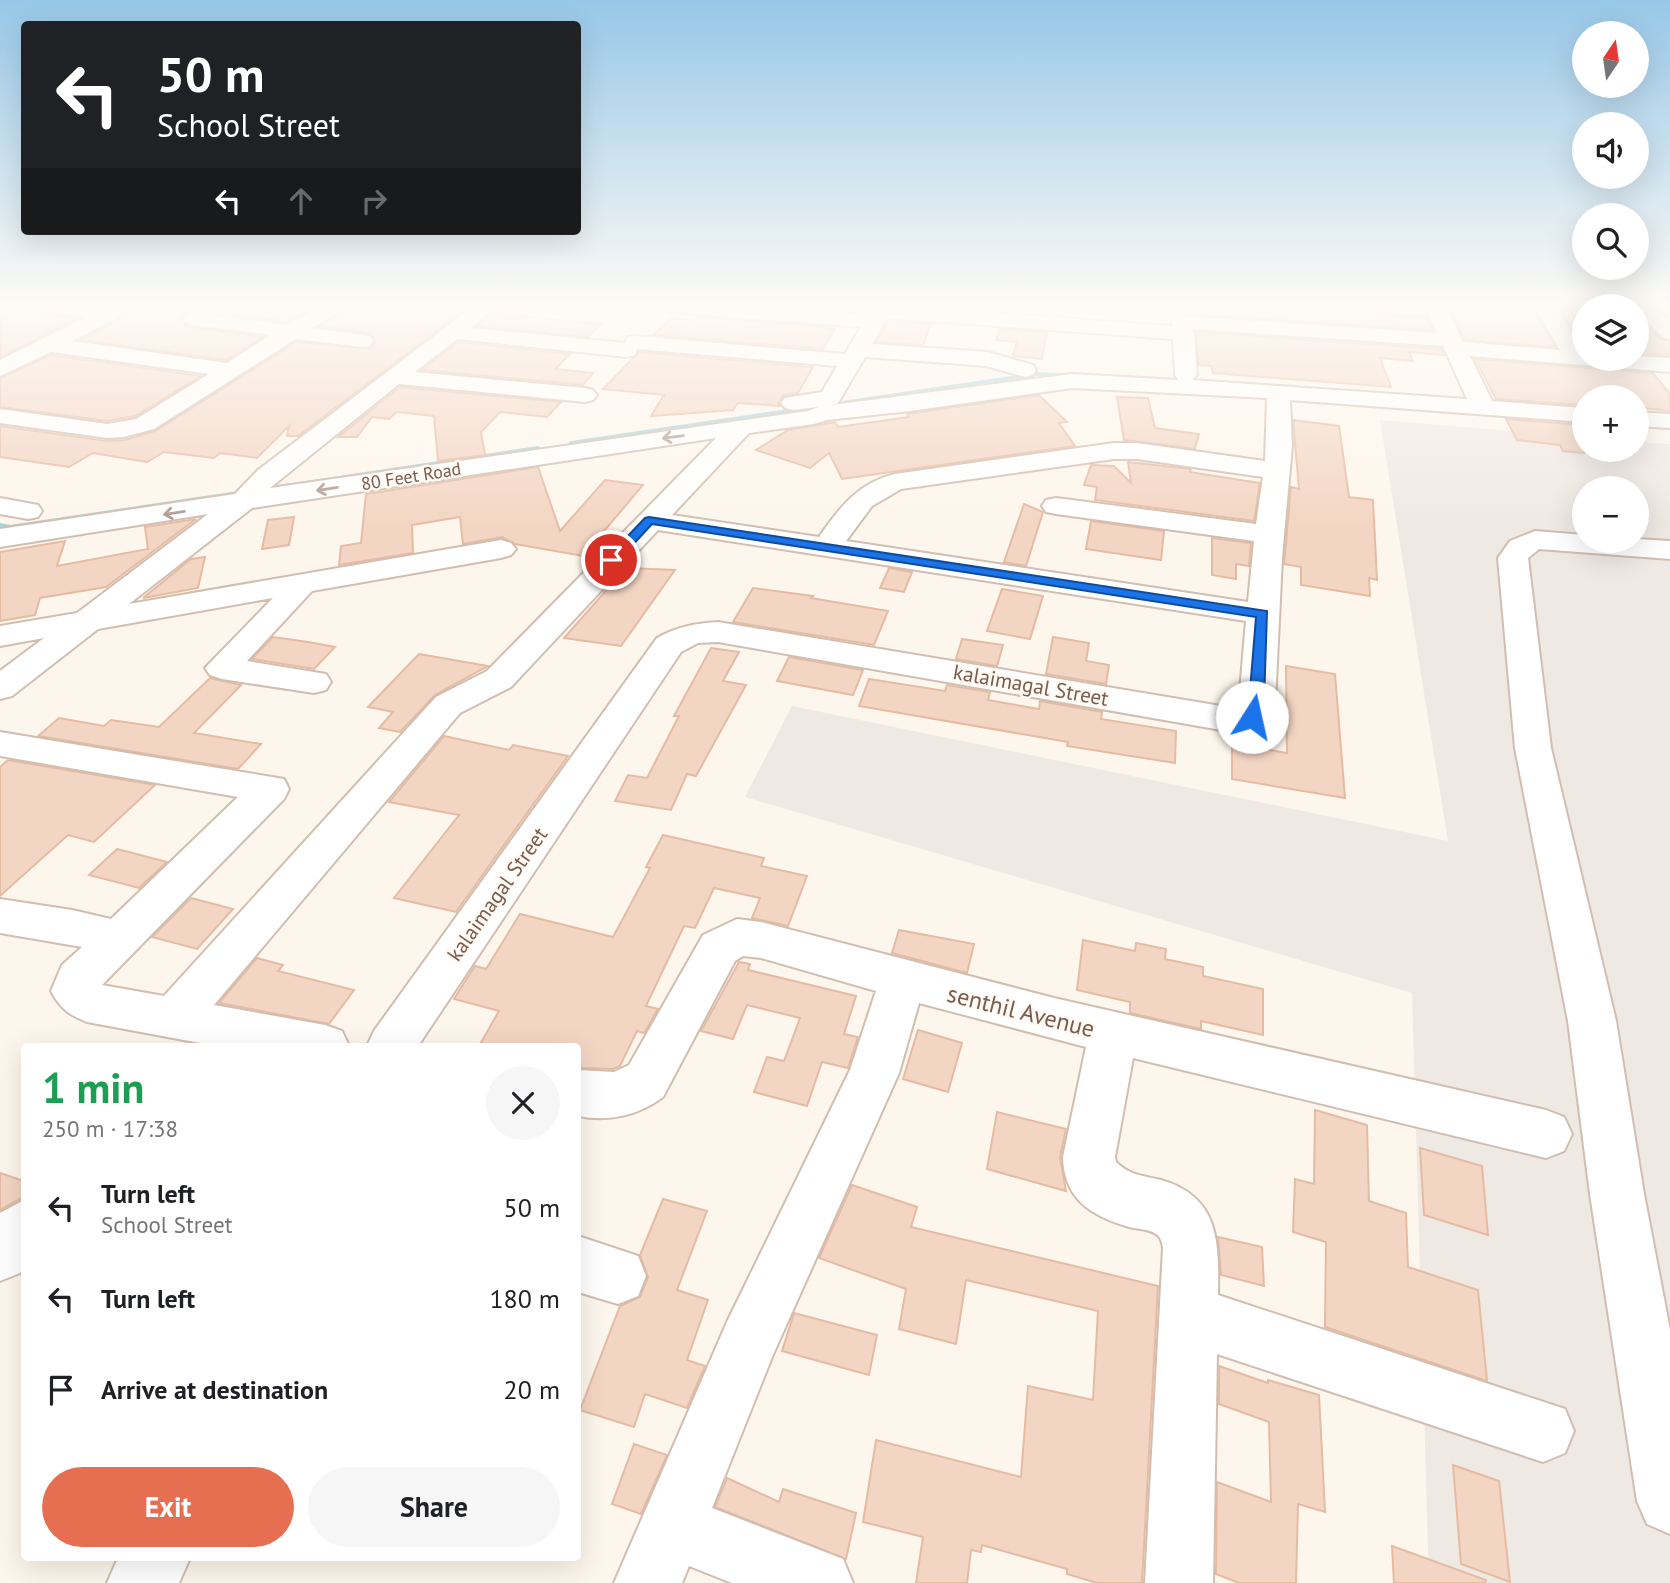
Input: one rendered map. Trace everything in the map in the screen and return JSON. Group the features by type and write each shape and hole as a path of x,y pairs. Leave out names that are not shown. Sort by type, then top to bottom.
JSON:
{"street":[{"path":"5,427 40,423 107,431 124,430 145,424 214,380"},
{"path":"0,688 391,380"},
{"path":"435,380 585,395"},
{"path":"555,436 599,380"},
{"path":"827,404 841,380"},
{"name":"80 Feet Road","path":"7,517 254,490 555,436 827,404 968,380"},
{"name":"80 Feet Road","path":"1222,380 1275,387"},
{"path":"1470,380 1481,402"},
{"name":"80 Feet Road","path":"7,517 254,490 555,436 740,428 814,417 827,404 910,404 1072,381 1275,387"},
{"path":"1275,387 1481,402 1572,413"},
{"name":"kalaimagal Street","path":"393,1043 669,645 681,637 697,632 718,632 1227,719 1252,717 1256,703 1269,534 1277,471 1280,408 1275,387"},
{"path":"1481,402 1572,404"},
{"path":"1649,409 1670,411"},
{"path":"1649,420 1670,421"},
{"path":"195,1030 448,705 499,679 740,428"},
{"path":"826,549 861,499 877,488 895,482 1114,451 1137,451 1277,471"},
{"path":"1056,506 1269,534"},
{"path":"649,520 1262,614"},
{"path":"1670,550 1535,540 1520,547 1513,558 1533,748 1592,1021 1617,1194 1670,1501"},
{"path":"0,636 501,549"},
{"path":"299,584 296,592 222,668 314,682"},
{"path":"0,744 270,789 78,979 74,991 87,1002 195,1030 301,1043"},
{"path":"0,916 120,939"},
{"name":"senthil Avenue","path":"581,1093 620,1096 635,1090 646,1080 719,948 737,937 761,940 902,981 1113,1034 1546,1134"},
{"path":"820,1583 661,1555 748,1343 874,1073 902,981"},
{"path":"1113,1034 1089,1157 1090,1175 1114,1195 1171,1209 1188,1229 1192,1248 1179,1583"},
{"path":"0,1253 21,1231"},
{"path":"1188,1315 1543,1431"},
{"path":"141,1583 154,1561"}],"shaded area":[{"path":"1380,420 1572,436 1572,462 1649,462 1649,443 1670,444 1670,1583 1429,1583 1412,993 745,797 792,706 1448,841"}],"building":[{"path":"0,380 195,380 135,416 107,421 0,407"},
{"path":"237,380 372,380 298,436 287,436 289,426 257,458 220,453 214,458 164,452 147,462 93,453 69,467 0,457 0,426 107,441 125,440 155,431"},
{"path":"528,380 587,380 583,385"},
{"path":"612,380 806,380 798,393 783,396 778,403 780,406 738,403 733,410 651,416 664,395 603,389"},
{"path":"1300,380 1388,380 1391,387"},
{"path":"1486,380 1659,380 1670,394 1670,411 1649,409 1649,385 1572,385 1572,404 1496,399"},
{"path":"400,387 561,402 547,417 500,412 481,432 485,455 438,461 434,416 397,412 389,419 372,417 357,437 338,437"},
{"path":"1039,395 1067,422 1059,423 1075,446 842,479 829,453 810,468 756,450 788,430 835,422 838,427"},
{"path":"1117,397 1148,398 1155,428 1199,434 1195,449 1124,440"},
{"path":"1506,419 1572,424 1572,452 1563,451 1560,445 1517,440"},
{"path":"1293,420 1339,426 1349,497 1373,500 1377,580 1369,578 1370,596 1301,585 1301,567 1284,564 1291,487 1299,489"},
{"path":"1128,462 1191,469 1190,472 1260,483 1254,521 1095,500 1097,487 1084,485 1091,465 1114,466 1131,483"},
{"path":"538,467 560,531 605,480 643,485 583,556 515,544 502,537 463,544 460,517 412,525 413,553 339,565 341,546 361,543 366,494"},
{"path":"1024,504 1043,512 1026,566 1004,562"},
{"path":"294,517 289,545 262,549 268,520"},
{"path":"196,519 106,587 40,598 35,615 0,621 0,552 65,541 57,566 148,549 145,527"},
{"path":"1091,521 1164,531 1161,560 1086,549"},
{"path":"1212,538 1251,543 1249,566 1236,564 1236,579 1212,575"},
{"path":"205,557 198,588 143,598 191,559"},
{"path":"626,568 675,570 621,646 564,638"},
{"path":"889,568 912,572 904,592 880,588"},
{"path":"753,588 813,596 811,598 888,611 874,645 733,622"},
{"path":"1002,589 1043,596 1030,639 987,631"},
{"path":"273,637 335,647 314,669 252,659"},
{"path":"1053,637 1089,643 1086,661 1109,665 1106,684 1046,674"},
{"path":"962,639 1003,645 997,666 956,659"},
{"path":"711,648 739,652 723,681 746,685 696,776 687,774 671,810 615,801 628,775 647,778 679,716 674,716"},
{"path":"419,654 488,666 435,695 400,732 379,728 393,712 368,707"},
{"path":"789,657 863,670 853,695 777,681"},
{"path":"1286,666 1335,674 1345,798 1232,779 1232,743 1287,753"},
{"path":"210,678 241,685 194,733 261,744 238,769 38,736 59,718 104,726 111,720 159,727"},
{"path":"869,679 945,691 947,685 990,692 988,700 1039,709 1040,701 1102,712 1101,719 1176,731 1175,763 1067,746 1068,742 859,706"},
{"path":"444,736 509,750 513,745 568,756 456,912 394,898 459,815 389,802"},
{"path":"8,760 155,785 94,842 68,835 0,896 0,767"},
{"path":"663,835 764,858 761,866 807,876 788,926 752,918 760,898 714,888 695,928 684,926 646,1006 658,1009 644,1033 637,1031 620,1066 613,1069 581,1068 581,1043 481,1043 499,1011 454,999 475,966 486,969 520,914 613,937 650,868 646,867"},
{"path":"117,849 167,862 139,888 89,875"},
{"path":"191,898 233,909 197,949 152,937"},
{"path":"899,930 974,944 967,973 892,953"},
{"path":"1083,940 1135,951 1136,943 1166,949 1165,959 1203,967 1203,976 1263,989 1263,1035 1201,1021 1201,1029 1130,1013 1130,1002 1077,990"},
{"path":"257,958 283,965 278,971 354,990 329,1024 219,1003"},
{"path":"739,962 750,964 748,970 856,996 844,1034 858,1037 848,1068 822,1062 807,1106 754,1092 767,1057 784,1061 800,1018 747,1005 733,1039 701,1031"},
{"path":"918,1030 962,1043 948,1092 903,1079"},
{"path":"1315,1110 1367,1125 1369,1201 1406,1213 1408,1267 1478,1290 1487,1381 1325,1327 1326,1242 1293,1232 1295,1179 1314,1184"},
{"path":"997,1112 1066,1129 1060,1157 1066,1191 987,1169"},
{"path":"1420,1148 1482,1166 1488,1235 1424,1215"},
{"path":"0,1173 21,1180 21,1198 0,1210"},
{"path":"852,1185 917,1207 911,1227 1158,1286 1142,1583 1097,1583 1067,1574 1067,1569 982,1545 981,1552 971,1550 967,1583 916,1583 923,1537 863,1522 876,1440 1021,1477 1028,1386 1093,1400 1098,1311 966,1280 956,1344 899,1329 906,1289 819,1258"},
{"path":"663,1199 707,1211 677,1290 708,1300 687,1360 705,1366 687,1408 645,1394 634,1427 581,1410 581,1407 620,1306 640,1297 648,1277 640,1255"},
{"path":"1218,1237 1262,1247 1264,1286 1221,1275"},
{"path":"794,1313 877,1335 869,1375 782,1351"},
{"path":"1219,1366 1268,1383 1268,1380 1319,1395 1325,1512 1298,1504 1296,1583 1239,1583 1216,1574 1217,1482 1271,1502 1269,1422 1219,1404"},
{"path":"634,1444 667,1455 641,1514 612,1504"},
{"path":"1453,1465 1499,1481 1510,1582 1461,1564"},
{"path":"727,1478 779,1502 783,1489 856,1513 846,1559 715,1507"},
{"path":"1392,1546 1486,1580 1485,1583 1394,1583"}],"waterway":[{"path":"571,443 998,380"},
{"path":"1243,384 1296,387"},
{"path":"259,490 538,448"},
{"path":"0,525 10,527 245,492"}],"route":[{"path":"611,560 649,520 1262,614 1256,703 1252,717"}]}
